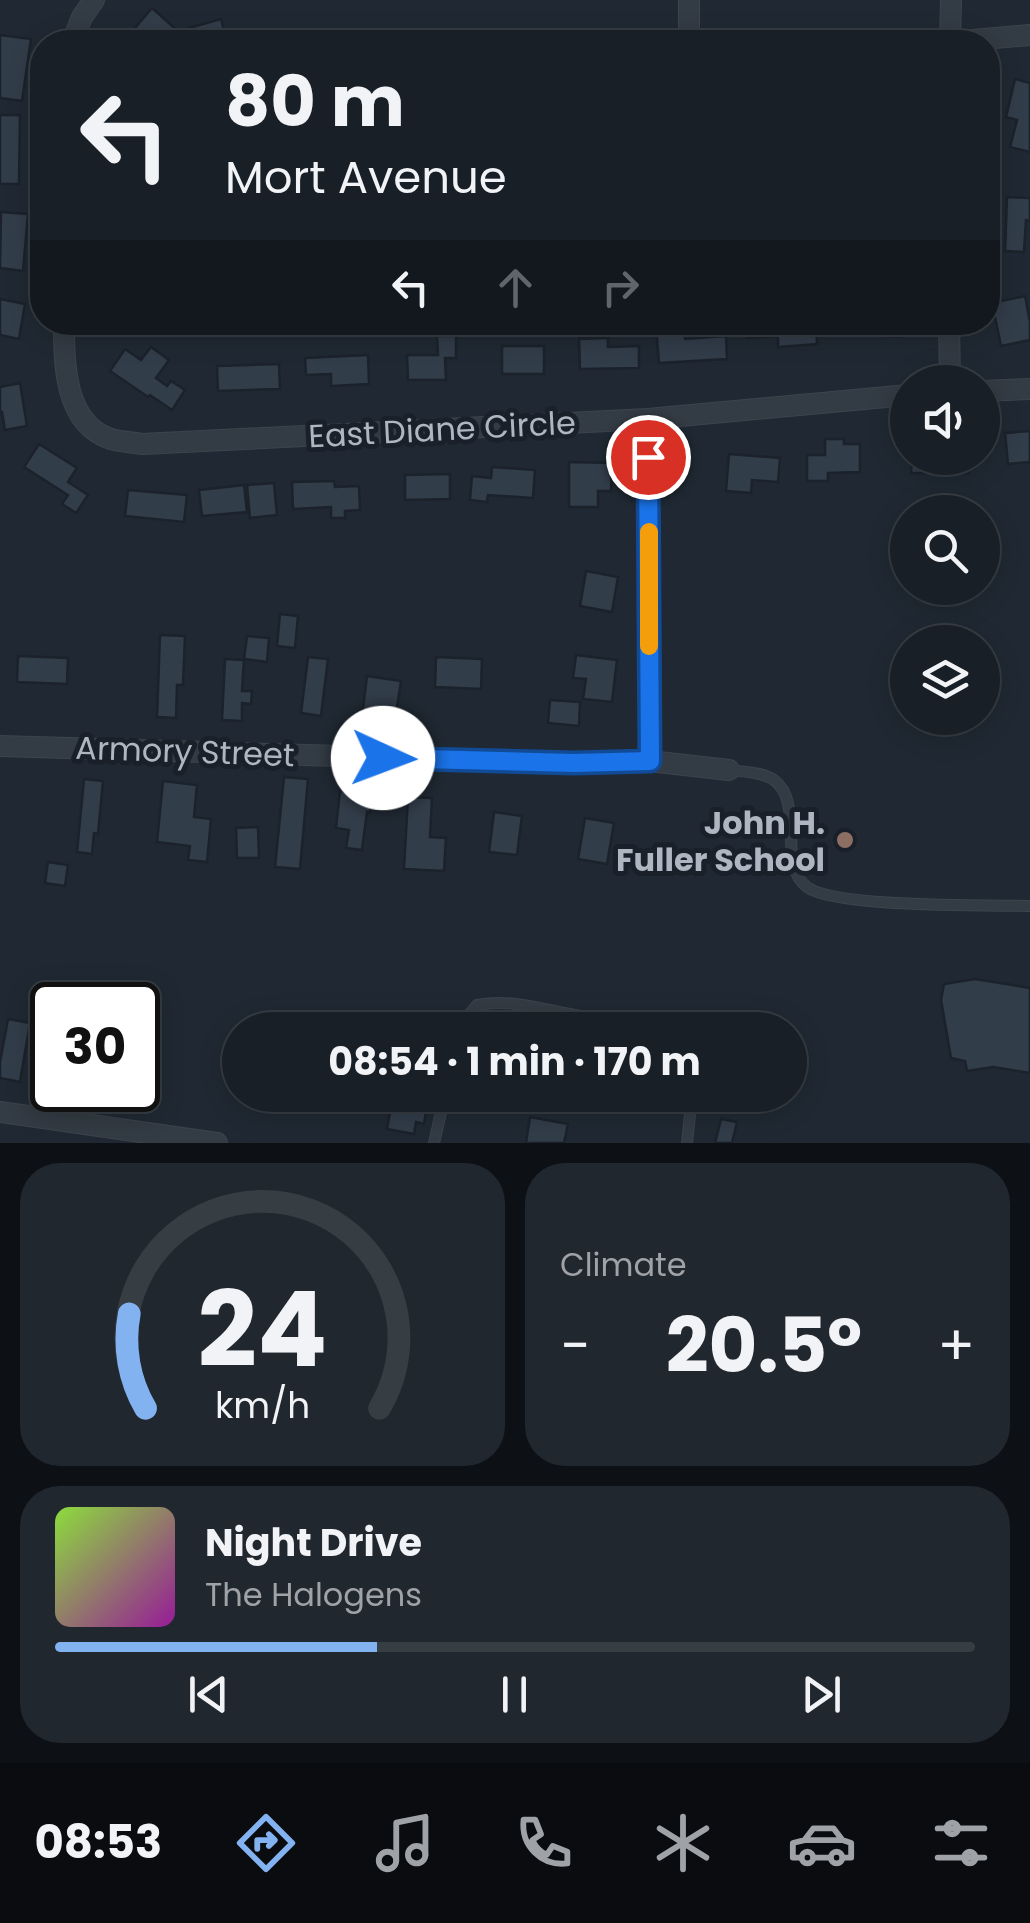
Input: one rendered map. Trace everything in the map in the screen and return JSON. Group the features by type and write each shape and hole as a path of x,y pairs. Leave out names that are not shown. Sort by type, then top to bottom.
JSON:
{"street":[{"path":"77,30 94,0"},
{"path":"688,30 689,0"},
{"path":"950,30 951,0"},
{"path":"1000,38 1030,35"},
{"name":"East Diane Circle","path":"65,335 68,386 79,414 94,431 112,440 142,444 648,418 890,397"},
{"path":"949,335 950,365"},
{"path":"1000,390 1030,389"},
{"path":"648,418 650,761"},
{"name":"Armory Street","path":"0,746 574,763 650,761 729,770"},
{"path":"0,1112 217,1143"}],"lane":[{"path":"729,770 772,778 782,789 788,802 799,880 821,894 904,902 1030,906"},
{"path":"471,1012 477,1005 491,1002 528,1004 562,1012"},
{"path":"434,1143 441,1112"},
{"path":"687,1143 690,1112"}],"building":[{"path":"152,8 177,30 133,30"},
{"path":"221,19 224,30 182,30"},
{"path":"0,35 30,39 22,101 0,98"},
{"path":"1015,79 1030,83 1030,152 1010,147 1017,120 1006,117"},
{"path":"0,115 20,115 19,184 0,184"},
{"path":"1007,197 1030,198 1024,252 1005,251"},
{"path":"1,212 28,214 23,271 0,268"},
{"path":"1025,296 1030,340 1001,346 1000,301"},
{"path":"0,299 25,304 19,339 0,335"},
{"path":"657,335 685,335 685,339 726,336 727,359 659,363"},
{"path":"747,335 817,335 817,344 778,347 778,336"},
{"path":"437,336 456,336 456,358 445,358 446,380 408,380 407,355 438,355"},
{"path":"608,338 608,347 639,346 639,368 580,369 579,339"},
{"path":"502,346 544,346 544,374 502,374"},
{"path":"151,347 169,360 156,378 167,386 171,381 185,390 172,410 110,371 125,349 141,360"},
{"path":"368,355 369,384 331,386 331,374 306,375 305,358"},
{"path":"279,364 280,389 218,391 217,366"},
{"path":"20,383 27,426 5,430 0,413 0,387"},
{"path":"1030,431 1030,462 1008,464 1005,433"},
{"path":"825,439 860,444 860,472 828,473 828,481 807,481 807,455 825,455"},
{"path":"39,444 77,468 68,482 88,495 76,513 62,504 68,495 24,467"},
{"path":"729,454 780,458 778,482 752,480 751,493 726,491"},
{"path":"569,462 612,463 611,491 598,491 598,507 569,507"},
{"path":"492,467 535,470 533,498 488,495 487,502 470,500 472,476 491,478"},
{"path":"450,474 450,499 405,500 405,475"},
{"path":"334,481 335,487 359,486 360,510 345,511 345,518 331,518 331,507 293,509 292,482"},
{"path":"274,483 277,515 250,518 247,485"},
{"path":"244,485 247,512 202,516 199,490"},
{"path":"128,490 187,495 184,522 125,516"},
{"path":"586,571 618,577 612,612 580,606"},
{"path":"280,614 298,616 295,648 277,646"},
{"path":"160,635 185,636 183,685 177,685 176,718 157,717"},
{"path":"247,636 269,638 267,662 244,659"},
{"path":"576,655 617,660 612,702 583,699 586,679 573,678"},
{"path":"18,656 68,658 67,684 17,682"},
{"path":"308,657 328,659 321,716 301,713"},
{"path":"436,657 482,659 481,689 435,687"},
{"path":"225,659 244,660 242,691 252,691 251,704 242,703 242,721 222,720"},
{"path":"367,676 401,681 395,721 362,716"},
{"path":"550,700 580,702 579,726 548,723"},
{"path":"284,777 308,779 300,869 275,867"},
{"path":"84,779 103,781 92,854 77,852"},
{"path":"163,781 197,785 194,817 211,819 207,862 188,860 190,846 157,842"},
{"path":"340,791 373,794 362,850 346,848 349,830 336,828"},
{"path":"408,797 432,798 430,837 446,838 444,871 404,869"},
{"path":"494,812 522,816 517,855 489,852"},
{"path":"585,818 614,823 607,864 578,859"},
{"path":"258,827 259,858 237,858 236,828"},
{"path":"48,862 68,865 65,886 45,883"},
{"path":"975,979 1030,988 1030,1073 993,1067 967,1071 965,1061 951,1058 941,1000 944,984"},
{"path":"8,1019 30,1023 20,1082 0,1078"},
{"path":"390,1112 426,1112 424,1124 416,1122 414,1134 387,1129"},
{"path":"530,1117 568,1124 564,1143 526,1143"},
{"path":"721,1119 737,1122 732,1143 715,1143"}],"slow traffic":[{"path":"649,532 649,646"}],"place":[{"name":"John H. Fuller School","path":"845,840"}],"route":[{"path":"383,758 650,761 648,457"}]}
